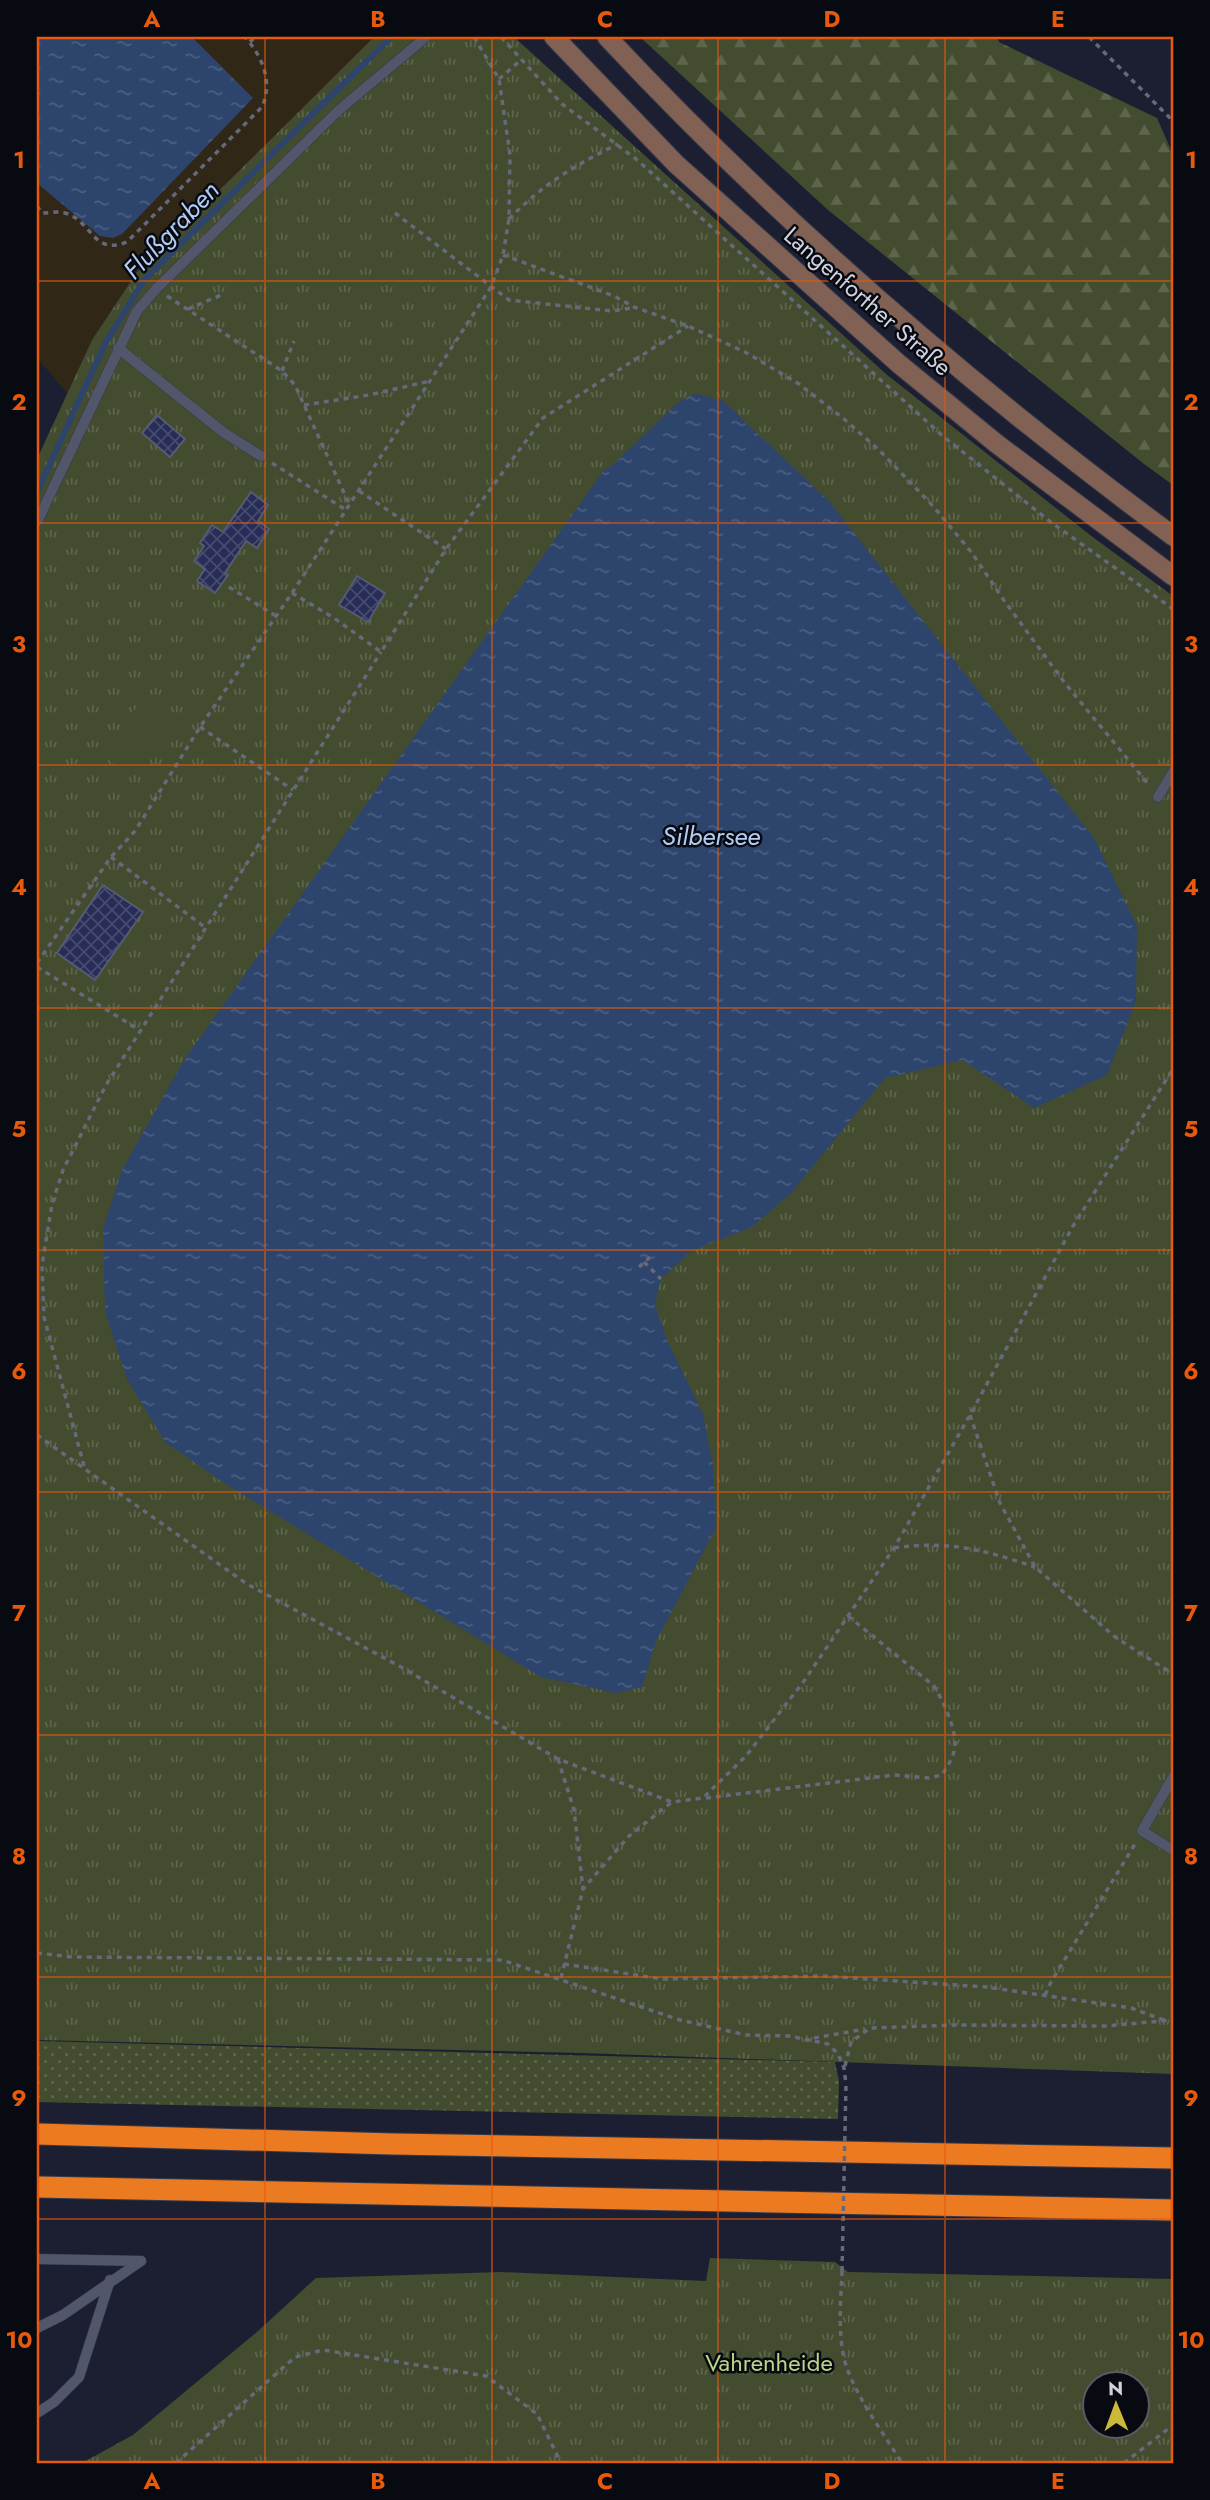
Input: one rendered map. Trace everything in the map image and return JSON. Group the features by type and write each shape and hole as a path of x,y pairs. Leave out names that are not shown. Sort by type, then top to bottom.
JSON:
{"highway":[{"path":"37,2134 393,2144 1173,2158"},
{"path":"37,2187 1173,2210"}],"main road":[{"name":"Langenforther Straße","path":"554,37 676,164 899,363 997,444 1173,576"},
{"name":"Langenforther Straße","path":"607,37 777,209 919,337 1017,417 1173,536"}],"lane":[{"path":"37,522 137,311 156,289 339,110 426,37"},
{"path":"118,348 223,432 261,456"},
{"path":"1158,797 1173,772"},
{"path":"1173,1777 1142,1831 1173,1850"},
{"path":"37,2259 141,2261 63,2315 37,2328"},
{"path":"37,2413 54,2402 79,2377 110,2280"}],"path":[{"path":"37,206 39,214 63,212 77,219 99,242 107,246 116,247 127,242 262,107 267,96 268,83 262,63 246,37"},
{"path":"250,42 255,37"},
{"path":"141,1031 37,965 111,857 135,831 200,727 292,593 491,287 503,255 509,219 510,155 499,79 474,37"},
{"path":"501,37 562,104 618,144 562,173 533,194 509,219"},
{"path":"1089,37 1173,121"},
{"path":"499,79 521,60"},
{"path":"395,213 509,300 612,311 634,307"},
{"path":"503,255 614,296 634,307 688,326 745,352 799,384 880,451 933,506 972,553 1064,682 1158,797"},
{"path":"156,289 282,371 295,386 349,506"},
{"path":"188,309 221,295"},
{"path":"84,1468 44,1317 43,1265 52,1204 63,1170 106,1085 446,549 543,418 688,326"},
{"path":"282,371 294,341"},
{"path":"304,405 430,381"},
{"path":"261,456 346,510"},
{"path":"359,491 446,549"},
{"path":"229,587 276,617"},
{"path":"292,593 334,618 381,652"},
{"path":"200,727 293,790"},
{"path":"111,857 206,928"},
{"path":"704,1798 746,1756 804,1681 894,1548 1073,1226 1173,1069"},
{"path":"639,1267 650,1257"},
{"path":"644,1262 661,1279"},
{"path":"970,1415 1000,1503 1035,1567 1115,1637 1173,1674"},
{"path":"37,1435 247,1584 401,1667 558,1759 672,1801 894,1775 929,1778 942,1775 952,1759 955,1744 940,1696 934,1686 848,1616"},
{"path":"894,1548 925,1543 979,1549 1035,1567"},
{"path":"558,1759 575,1810 583,1889 561,1978"},
{"path":"583,1889 629,1836 672,1801"},
{"path":"1045,1995 1142,1831"},
{"path":"37,1953 72,1958 502,1960 680,2020 746,2035 789,2036 828,2044 838,2054 844,2068 846,2084 840,2320 843,2355 864,2402 902,2463"},
{"path":"564,1964 662,1979 823,1976 986,1987 1131,2008 1166,2021"},
{"path":"812,2039 870,2028 955,2025 1105,2026 1173,2020"},
{"path":"844,2068 851,2042 870,2028"},
{"path":"176,2463 295,2357 323,2350 486,2376 537,2414 561,2463"},
{"path":"1124,2463 1173,2425"}],"shaded area":[{"path":"37,37 374,37 137,272 92,340 68,394 37,358"}],"green space":[{"path":"374,37 514,37 886,374 1090,535 1173,596 1173,2074 583,2053 37,2040 37,459 92,340 137,272"},
{"path":"640,37 997,37 999,42 1157,118 1173,155 1173,485 828,210"},
{"path":"142,701 170,722 128,775 100,753"},
{"path":"37,2041 835,2062 839,2081 838,2119 37,2102"},
{"name":"Vahrenheide","path":"710,2258 835,2262 848,2272 1173,2279 1173,2463 82,2463 133,2435 258,2331 316,2278 501,2272 706,2281"}],"water":[{"path":"37,37 192,37 253,98 122,234 113,238 100,236 37,183"},
{"name":"Silbersee","path":"695,393 723,401 828,500 1094,838 1137,926 1136,1001 1107,1075 1034,1108 962,1060 885,1078 791,1193 752,1227 691,1251 661,1279 655,1304 667,1340 703,1414 713,1465 716,1528 656,1641 642,1687 616,1693 541,1677 221,1481 165,1442 127,1379 105,1312 103,1229 122,1170 184,1060 604,470 613,465 676,404"}],"building":[{"path":"157,415 185,439 170,457 142,433"},
{"path":"251,492 268,505 258,521 269,529 257,548 246,541 215,593 197,581 205,569 194,561 204,546 200,543 212,525 223,532"},
{"path":"357,576 385,593 368,622 339,605"},
{"path":"103,885 143,912 95,980 57,953"}],"waterway":[{"name":"Flußgraben","path":"37,492 106,342 144,280 391,37"}]}
